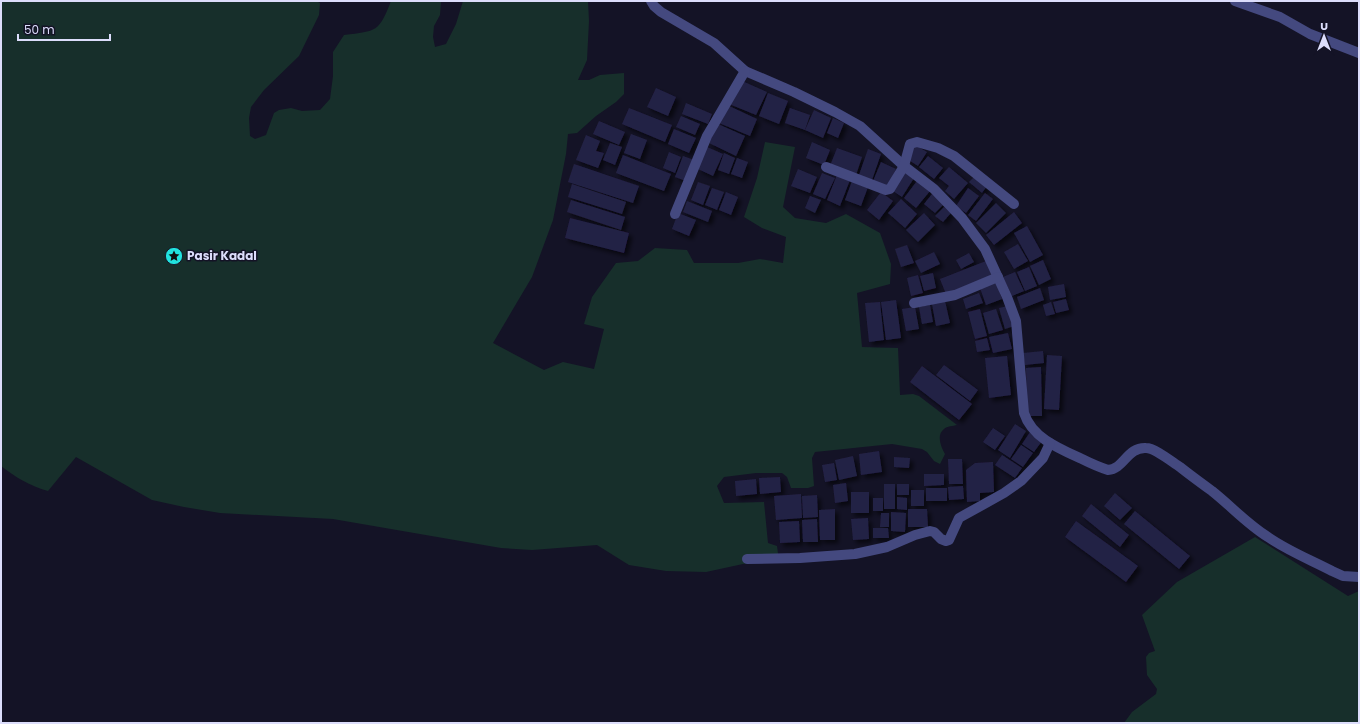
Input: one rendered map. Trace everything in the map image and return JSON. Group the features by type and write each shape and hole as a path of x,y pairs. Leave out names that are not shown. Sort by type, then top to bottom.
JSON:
{"street":[{"path":"652,1 654,6 661,12 714,43 745,71 794,92 860,126 904,166 934,189 962,218 985,249 1007,297 1016,321 1023,404 1026,420 1033,429 1050,443 1064,451 1108,470 1114,469 1118,466 1132,451 1148,448 1171,461 1212,491 1269,538 1332,572 1343,576 1359,577"},
{"path":"1235,1 1280,17 1310,34 1359,53"},
{"path":"675,214 707,136 745,71"},
{"path":"826,166 886,190 890,189 904,166 910,144 917,142 938,148 954,156 1014,204"},
{"path":"914,303 937,300 955,295 998,277"},
{"path":"747,559 855,554 887,547 915,534 930,531 934,532 941,539 946,541 949,540 960,518 1004,493 1021,481 1043,458 1050,443"}],"green space":[{"path":"1,1 316,1 320,3 319,15 299,56 264,90 251,107 249,118 250,136 255,139 266,135 274,113 279,110 291,108 302,111 320,110 330,99 333,76 333,52 344,35 370,31 375,28 383,19 391,1 441,1 440,15 434,26 433,37 435,47 446,44 456,24 463,1 588,1 589,21 587,60 578,80 589,80 600,75 624,73 624,94 577,133 568,134 566,154 553,220 532,277 493,343 544,370 563,362 594,369 604,329 584,324 592,297 616,263 638,261 655,248 687,250 694,263 738,263 760,259 783,263 786,237 762,228 744,217 757,178 765,142 795,147 783,207 795,218 826,223 846,214 880,233 891,264 890,284 857,293 862,347 898,348 900,395 913,394 919,396 957,425 945,428 940,434 941,445 945,454 940,464 934,461 927,452 922,449 892,444 815,452 812,458 814,486 808,488 791,488 787,477 782,473 756,473 724,477 717,486 724,503 764,502 768,543 777,546 779,561 743,564 706,572 666,571 629,565 597,545 532,550 501,548 333,519 220,513 184,507 152,500 76,457 48,491 29,484 1,466"},
{"path":"1255,537 1348,596 1359,591 1359,723 1124,723 1132,712 1156,694 1157,689 1147,675 1146,657 1149,653 1155,651 1142,615 1177,582"}],"building":[{"path":"740,80 767,92 756,115 729,104"},
{"path":"656,88 676,97 668,116 647,107"},
{"path":"768,93 788,101 779,124 759,116"},
{"path":"686,103 712,114 708,124 682,114"},
{"path":"727,105 757,119 750,136 719,123"},
{"path":"629,108 672,125 665,142 622,124"},
{"path":"790,108 810,115 805,130 785,123"},
{"path":"814,110 831,118 823,138 805,130"},
{"path":"681,116 700,124 695,135 676,127"},
{"path":"833,118 844,123 838,138 827,133"},
{"path":"599,121 625,132 619,145 593,134"},
{"path":"718,124 745,136 736,156 709,143"},
{"path":"674,129 696,138 689,153 668,144"},
{"path":"631,134 647,140 640,159 624,153"},
{"path":"586,135 600,141 596,151 604,153 598,168 576,160"},
{"path":"812,142 830,150 824,165 806,158"},
{"path":"610,143 622,147 615,165 603,160"},
{"path":"915,145 927,152 918,166 907,159"},
{"path":"707,147 723,154 713,176 698,169"},
{"path":"837,148 862,157 856,175 830,166"},
{"path":"868,149 881,154 872,180 859,175"},
{"path":"669,152 681,157 675,173 663,168"},
{"path":"724,153 735,158 729,174 718,170"},
{"path":"623,155 671,174 664,191 616,173"},
{"path":"683,156 694,160 686,181 675,177"},
{"path":"928,156 943,168 934,179 919,167"},
{"path":"737,158 748,162 742,178 731,174"},
{"path":"881,162 896,169 888,187 873,181"},
{"path":"574,164 639,186 633,203 568,182"},
{"path":"949,167 968,183 954,199 945,191 949,186 939,178"},
{"path":"798,169 817,177 810,193 791,186"},
{"path":"904,172 914,178 902,197 893,191"},
{"path":"822,173 835,178 825,199 813,194"},
{"path":"837,175 850,180 840,206 827,200"},
{"path":"975,176 987,186 982,193 969,182"},
{"path":"852,181 868,187 861,206 845,200"},
{"path":"917,181 930,191 916,208 904,198"},
{"path":"698,182 710,186 703,205 691,200"},
{"path":"572,184 626,202 622,214 568,197"},
{"path":"712,188 724,192 717,210 705,205"},
{"path":"968,188 979,196 966,213 956,206"},
{"path":"726,192 738,197 731,215 719,210"},
{"path":"881,192 893,201 879,220 867,210"},
{"path":"985,193 993,199 976,221 968,215"},
{"path":"932,194 944,204 935,213 924,204"},
{"path":"810,196 821,200 815,213 805,208"},
{"path":"901,199 917,214 905,228 888,213"},
{"path":"571,200 625,217 621,230 567,212"},
{"path":"687,201 712,211 708,222 683,212"},
{"path":"996,203 1006,213 986,233 976,223"},
{"path":"944,207 951,213 943,222 935,216"},
{"path":"1014,212 1022,223 994,245 986,235"},
{"path":"678,213 696,220 689,236 672,229"},
{"path":"924,213 935,225 918,242 906,230"},
{"path":"570,218 629,233 624,253 565,238"},
{"path":"1027,226 1043,255 1030,262 1014,233"},
{"path":"1018,244 1028,261 1014,269 1004,252"},
{"path":"907,245 914,263 901,267 895,249"},
{"path":"934,252 940,264 921,273 915,261"},
{"path":"969,253 974,262 961,269 956,260"},
{"path":"1043,260 1051,279 1039,285 1030,266"},
{"path":"986,261 992,275 946,294 940,279"},
{"path":"1029,267 1037,286 1025,291 1017,272"},
{"path":"1015,272 1024,291 1012,296 1003,277"},
{"path":"933,273 936,288 924,291 920,276"},
{"path":"918,275 923,293 911,296 907,278"},
{"path":"996,282 1002,299 986,305 980,288"},
{"path":"1064,284 1066,297 1050,300 1048,287"},
{"path":"1040,288 1044,300 1021,309 1017,297"},
{"path":"979,293 983,303 966,309 963,299"},
{"path":"1066,299 1069,310 1056,313 1053,302"},
{"path":"896,300 901,338 886,340 881,302"},
{"path":"945,301 950,323 936,326 932,304"},
{"path":"880,302 884,340 869,342 865,303"},
{"path":"1051,302 1055,314 1046,316 1043,305"},
{"path":"930,305 933,322 922,324 919,307"},
{"path":"1008,306 1014,326 1005,329 999,308"},
{"path":"915,307 919,329 906,331 902,309"},
{"path":"980,309 987,336 975,339 968,312"},
{"path":"996,309 1003,330 989,334 983,313"},
{"path":"1008,333 1012,349 993,353 989,337"},
{"path":"987,338 990,350 977,352 975,341"},
{"path":"1043,351 1044,363 1025,365 1023,353"},
{"path":"1047,355 1062,356 1059,410 1044,409"},
{"path":"1007,356 1011,395 989,398 985,358"},
{"path":"944,365 978,390 970,401 936,375"},
{"path":"922,366 972,404 959,420 910,382"},
{"path":"1041,367 1042,416 1027,416 1026,368"},
{"path":"1015,424 1026,431 1010,458 998,450"},
{"path":"993,428 1005,436 995,450 983,442"},
{"path":"1030,432 1042,441 1034,452 1022,444"},
{"path":"1021,445 1033,453 1023,467 1011,459"},
{"path":"879,451 882,472 861,475 859,454"},
{"path":"1002,455 1022,468 1015,478 995,465"},
{"path":"853,456 857,476 839,480 835,460"},
{"path":"894,457 910,458 909,468 894,467"},
{"path":"948,459 962,459 963,484 949,484"},
{"path":"993,462 994,492 980,493 980,501 967,502 966,470 975,463"},
{"path":"834,463 837,480 825,482 822,465"},
{"path":"924,474 944,474 944,485 924,486"},
{"path":"780,477 781,492 760,494 759,478"},
{"path":"756,479 757,494 736,496 735,481"},
{"path":"846,483 848,501 835,503 833,485"},
{"path":"884,484 895,484 895,509 884,509"},
{"path":"897,484 909,484 909,495 897,495"},
{"path":"963,486 964,499 949,500 948,487"},
{"path":"926,488 947,488 947,501 926,501"},
{"path":"911,490 924,490 924,506 911,506"},
{"path":"851,492 869,492 869,513 851,513"},
{"path":"1115,493 1132,508 1120,520 1104,506"},
{"path":"801,494 802,518 776,520 774,496"},
{"path":"817,495 818,517 803,518 802,496"},
{"path":"897,497 907,498 907,510 897,509"},
{"path":"873,498 883,498 883,511 873,511"},
{"path":"1091,504 1129,535 1120,547 1082,516"},
{"path":"835,509 835,540 820,540 819,510"},
{"path":"908,509 927,509 928,527 908,527"},
{"path":"1135,511 1190,556 1179,569 1124,524"},
{"path":"891,512 906,513 905,532 891,531"},
{"path":"881,513 889,513 889,527 880,527"},
{"path":"868,518 869,539 853,540 851,519"},
{"path":"817,519 818,542 803,542 802,520"},
{"path":"799,521 800,542 780,543 779,522"},
{"path":"1076,521 1138,566 1126,582 1065,537"},
{"path":"873,528 888,528 889,538 873,538"}],"place":[{"name":"Pasir Kadal","path":"174,256"}]}
